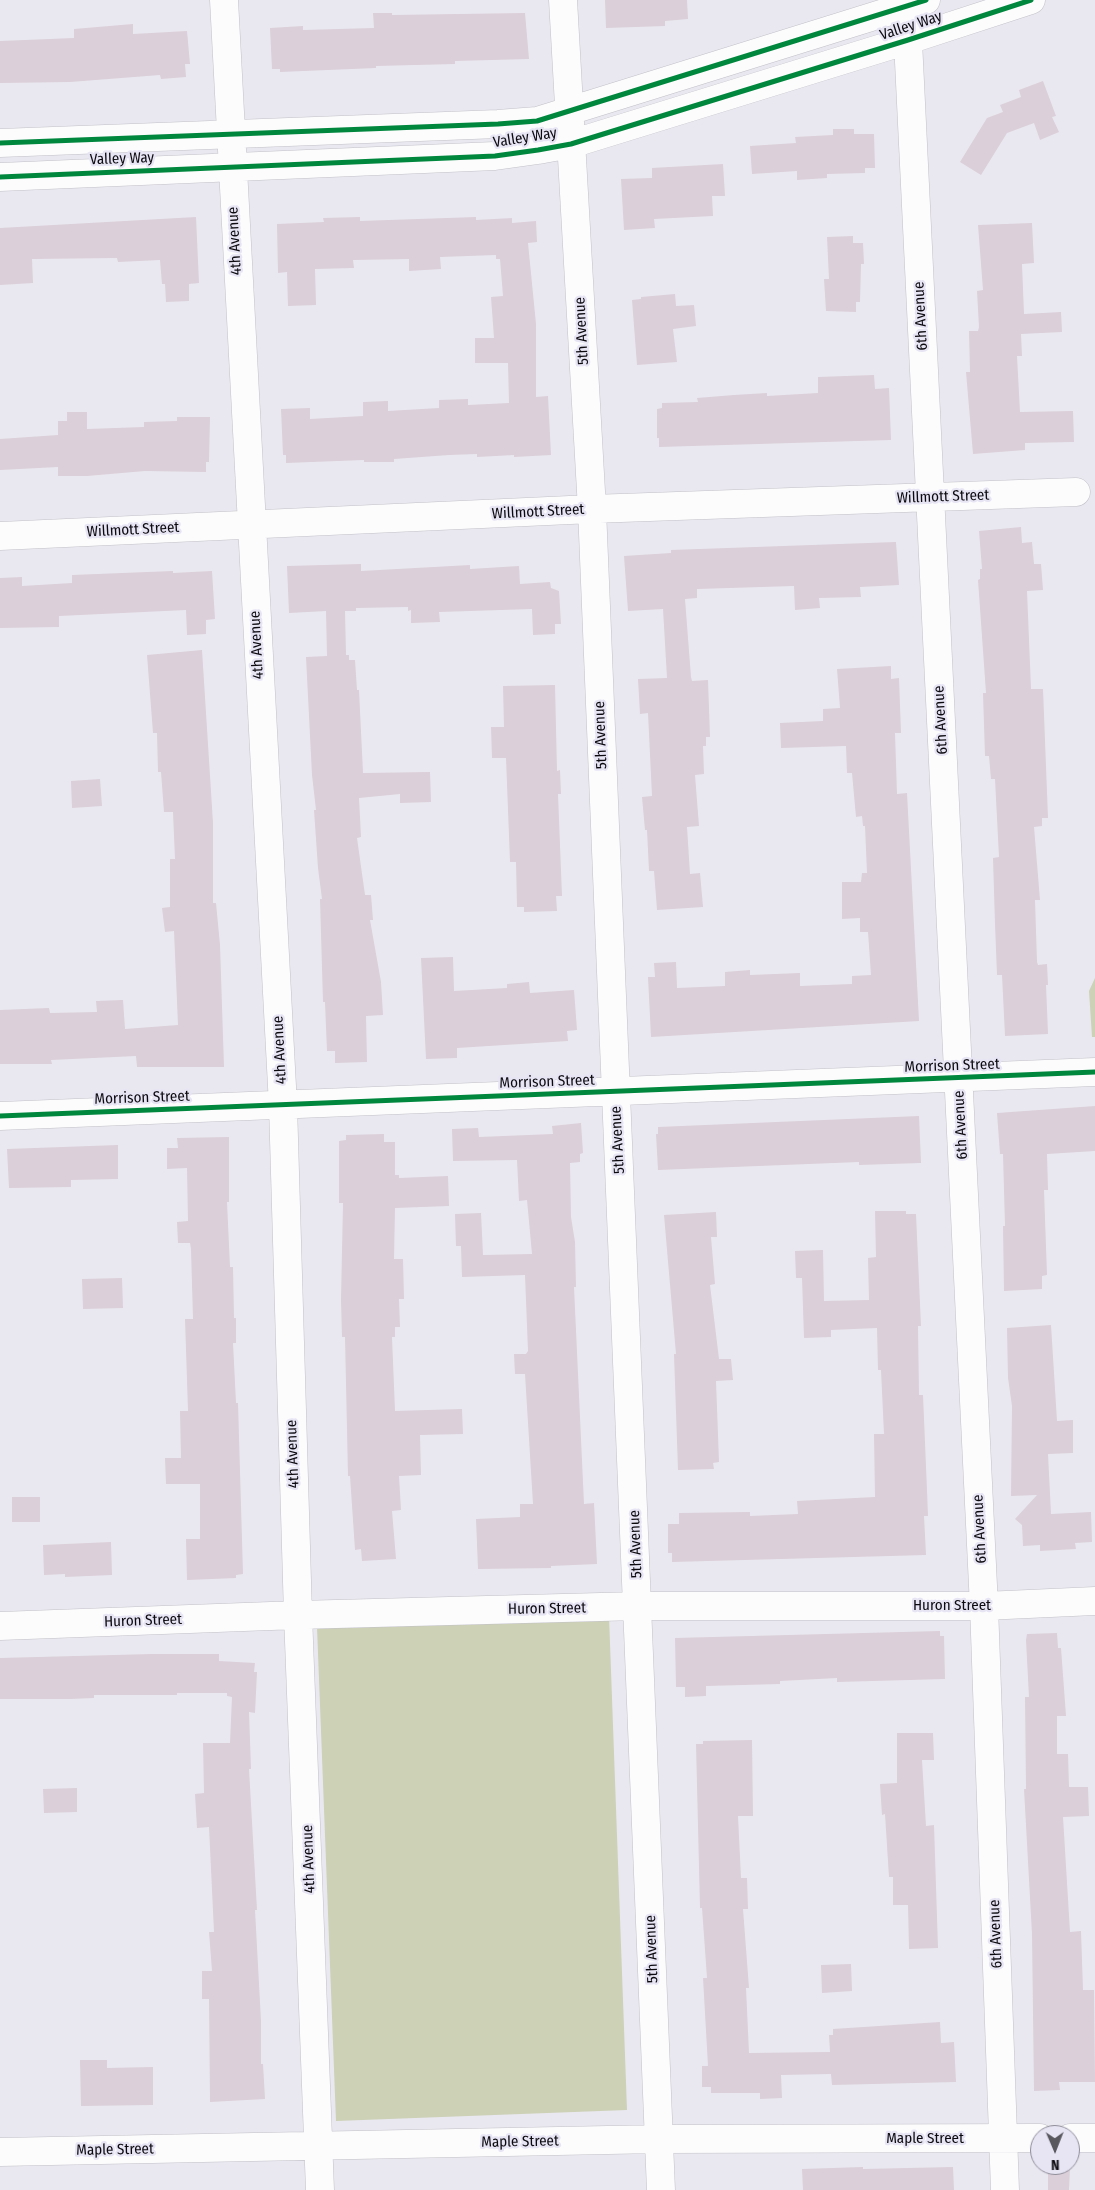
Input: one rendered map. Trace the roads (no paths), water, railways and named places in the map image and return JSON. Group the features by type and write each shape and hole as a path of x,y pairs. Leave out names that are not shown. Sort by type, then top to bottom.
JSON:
{"street":[{"name":"4th Avenue","path":"224,0 283,1106 298,1615 320,2190"},
{"name":"5th Avenue","path":"563,0 592,509 661,2190"},
{"name":"Valley Way","path":"0,177 495,156 571,144 1031,0"},
{"name":"Valley Way","path":"0,143 537,121 913,2"},
{"name":"6th Avenue","path":"913,2 908,40 984,1606 1005,2190"},
{"name":"Willmott Street","path":"0,536 592,509 1076,492"},
{"name":"Morrison Street","path":"0,1116 1095,1072"},
{"name":"Huron Street","path":"0,1626 298,1615 638,1606 984,1606 1095,1602"},
{"name":"Maple Street","path":"0,2152 659,2139 1030,2138"},
{"path":"1080,2138 1095,2138"}]}
